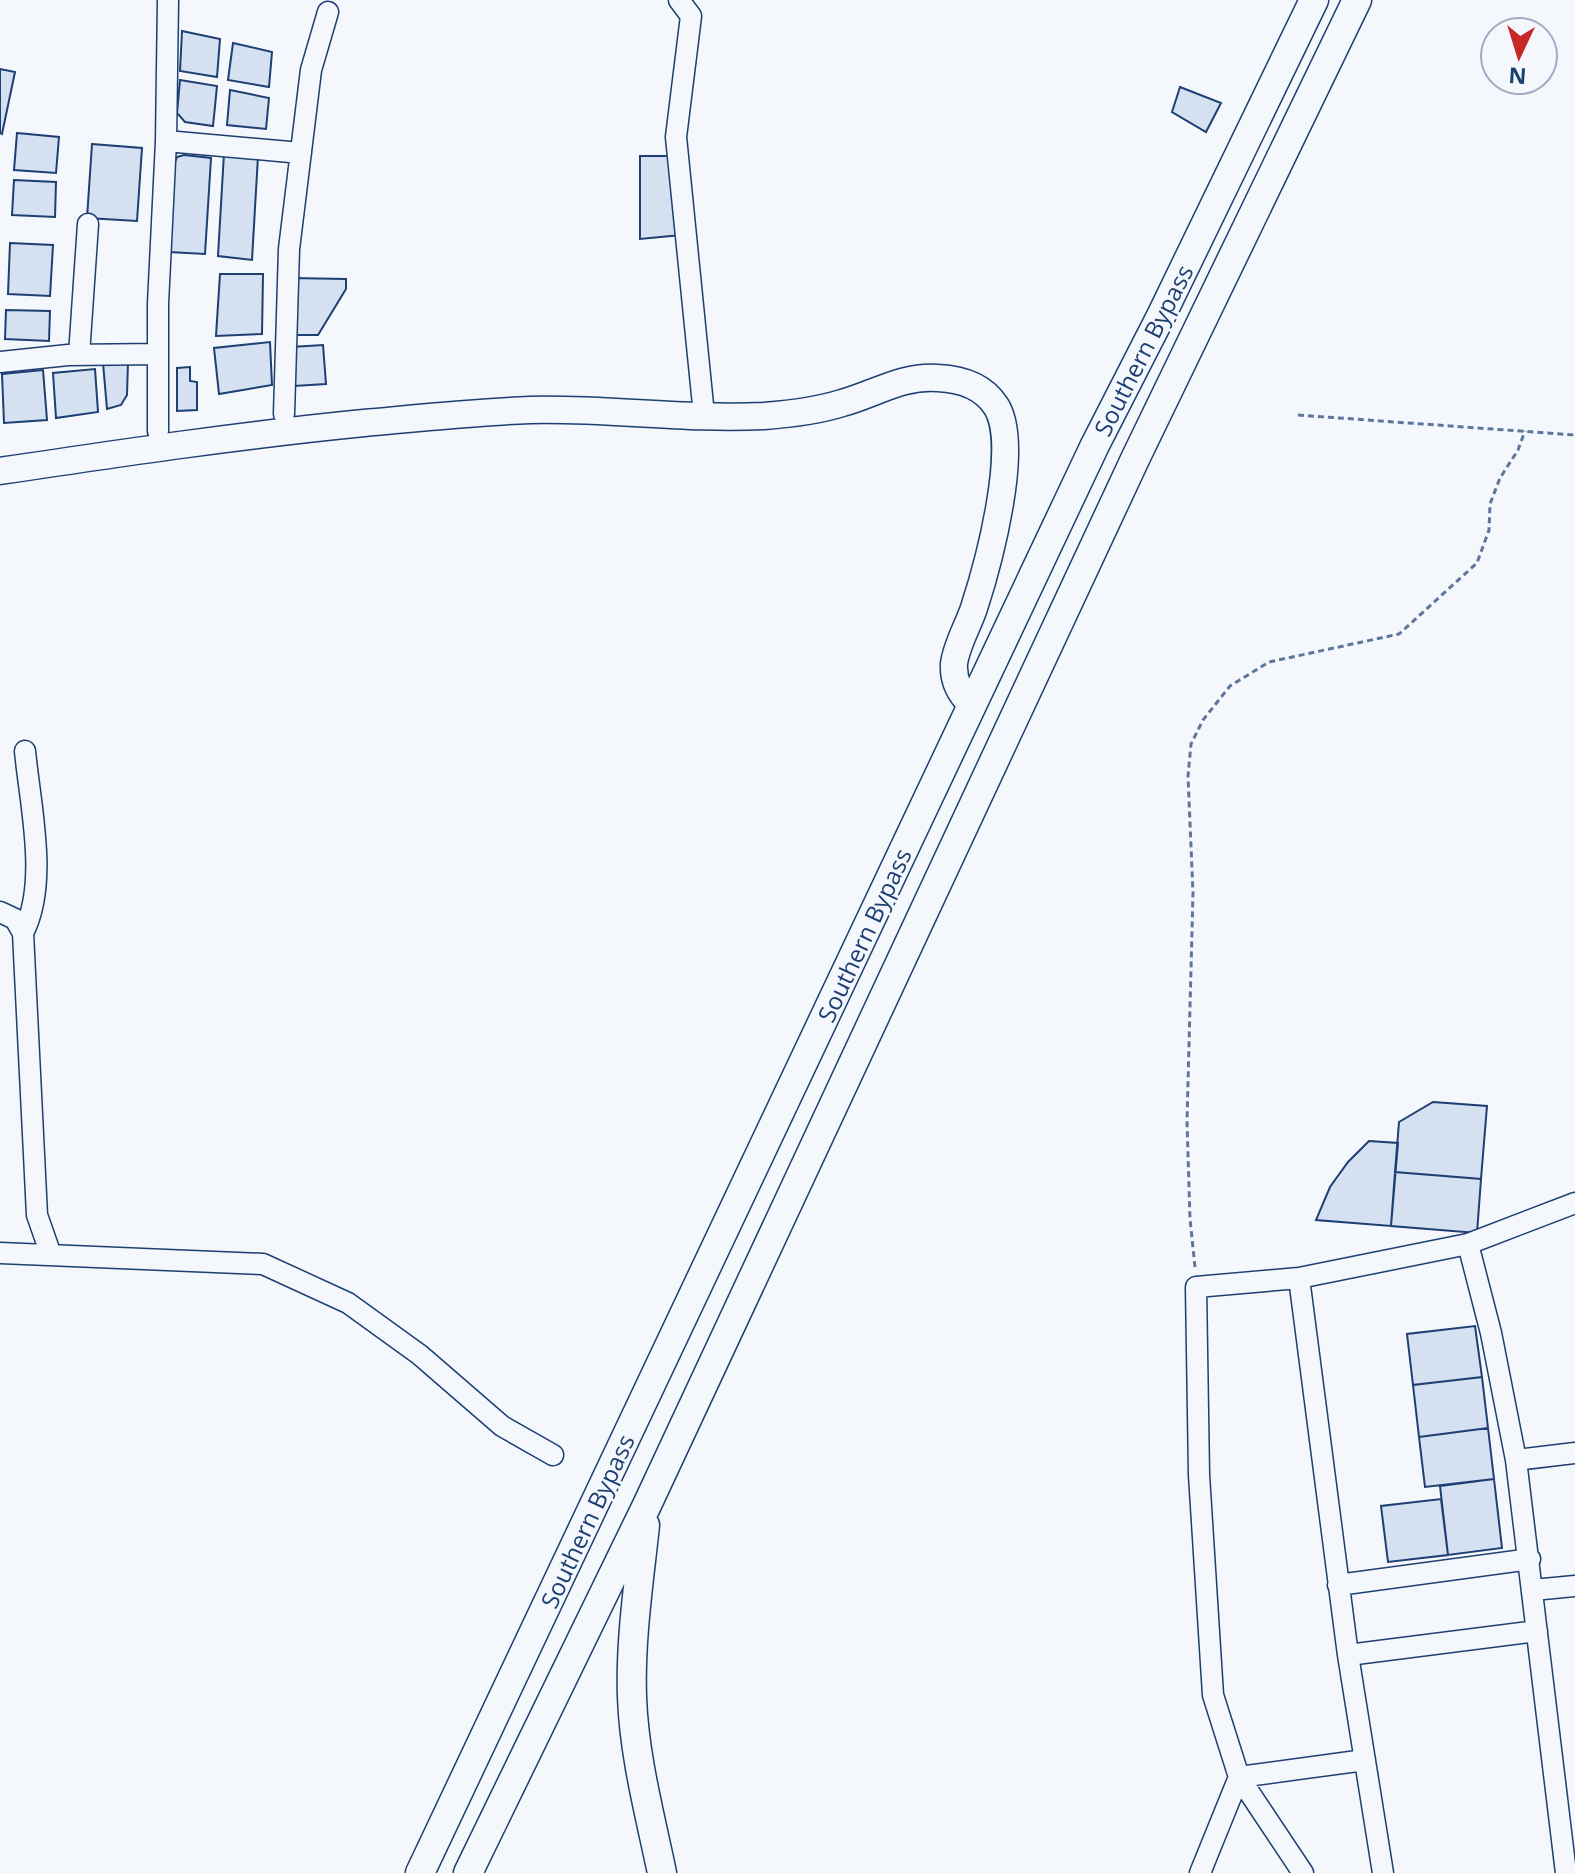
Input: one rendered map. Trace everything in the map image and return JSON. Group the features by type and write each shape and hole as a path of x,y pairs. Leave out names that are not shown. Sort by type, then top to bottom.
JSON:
{"highway":[{"name":"Southern Bypass","path":"420,1873 1095,445 1314,0"},
{"name":"Southern Bypass","path":"468,1873 647,1505 1136,457 1357,0"},
{"path":"647,1505 633,1635 632,1697 636,1744 662,1873"}],"main road":[{"path":"0,454 284,414 443,399 573,396 703,406 760,416 816,410 899,382 925,377 961,381 988,396 1003,423 1005,444 990,553 954,666 960,692 972,705"},
{"path":"0,471 231,438 481,413 703,406"}],"street":[{"path":"158,431 168,0"},
{"path":"679,0 691,16 676,137 703,406"},
{"path":"284,414 289,249 311,70 328,12"},
{"path":"166,141 301,153"},
{"path":"79,355 88,224"},
{"path":"0,362 79,355 158,354"},
{"path":"23,933 32,917 37,873 25,751"},
{"path":"0,912 15,919 23,933 37,1215 51,1255"},
{"path":"1303,1873 1239,1777 1213,1695 1199,1475 1196,1287 1299,1278 1468,1244 1575,1203"},
{"path":"1468,1244 1491,1333 1516,1460 1566,1873"},
{"path":"0,1253 263,1264 348,1303 420,1355 502,1426 553,1455"},
{"path":"1299,1278 1338,1585 1383,1873"},
{"path":"1516,1460 1575,1453"},
{"path":"1338,1585 1530,1559"},
{"path":"1533,1590 1575,1586"},
{"path":"1348,1655 1537,1631"},
{"path":"1239,1777 1365,1760"},
{"path":"1200,1873 1239,1777"}],"path":[{"path":"1298,415 1575,435"},
{"path":"1196,1287 1187,1121 1193,893 1188,776 1191,744 1203,720 1230,686 1269,662 1399,634 1477,563 1489,530 1490,504 1525,431"}],"building":[{"path":"182,31 220,39 217,77 180,71"},
{"path":"233,43 272,52 269,87 228,80"},
{"path":"0,69 15,72 2,134 0,133"},
{"path":"180,80 217,86 213,126 185,122 177,113"},
{"path":"1180,87 1221,103 1206,132 1172,112"},
{"path":"230,90 269,98 266,129 227,125"},
{"path":"17,133 59,137 56,173 14,170"},
{"path":"92,144 142,148 137,221 87,218"},
{"path":"224,153 258,156 252,260 218,256"},
{"path":"640,156 673,156 681,235 640,239"},
{"path":"177,157 211,158 205,254 169,252 174,164"},
{"path":"14,180 56,182 55,217 12,215"},
{"path":"10,243 53,245 50,296 8,294"},
{"path":"220,274 263,274 262,334 216,336"},
{"path":"290,278 346,279 346,289 318,335 290,335"},
{"path":"6,310 50,311 49,341 5,339"},
{"path":"270,342 272,385 219,394 214,348"},
{"path":"323,345 326,384 294,386 291,347"},
{"path":"128,362 127,395 121,405 107,409 103,363"},
{"path":"190,367 190,381 197,382 197,410 177,411 177,368"},
{"path":"95,369 98,412 56,418 53,373"},
{"path":"43,370 47,420 4,423 2,374"},
{"path":"1433,1102 1487,1106 1481,1179 1395,1172 1399,1122"},
{"path":"1369,1141 1398,1143 1391,1226 1316,1220 1330,1187 1348,1162"},
{"path":"1395,1172 1481,1179 1477,1233 1391,1226"},
{"path":"1475,1326 1482,1377 1413,1385 1407,1334"},
{"path":"1482,1377 1488,1428 1419,1437 1413,1385"},
{"path":"1488,1428 1494,1479 1425,1487 1419,1437"},
{"path":"1494,1479 1502,1548 1448,1555 1440,1486"},
{"path":"1441,1499 1448,1555 1388,1562 1381,1506"}]}
